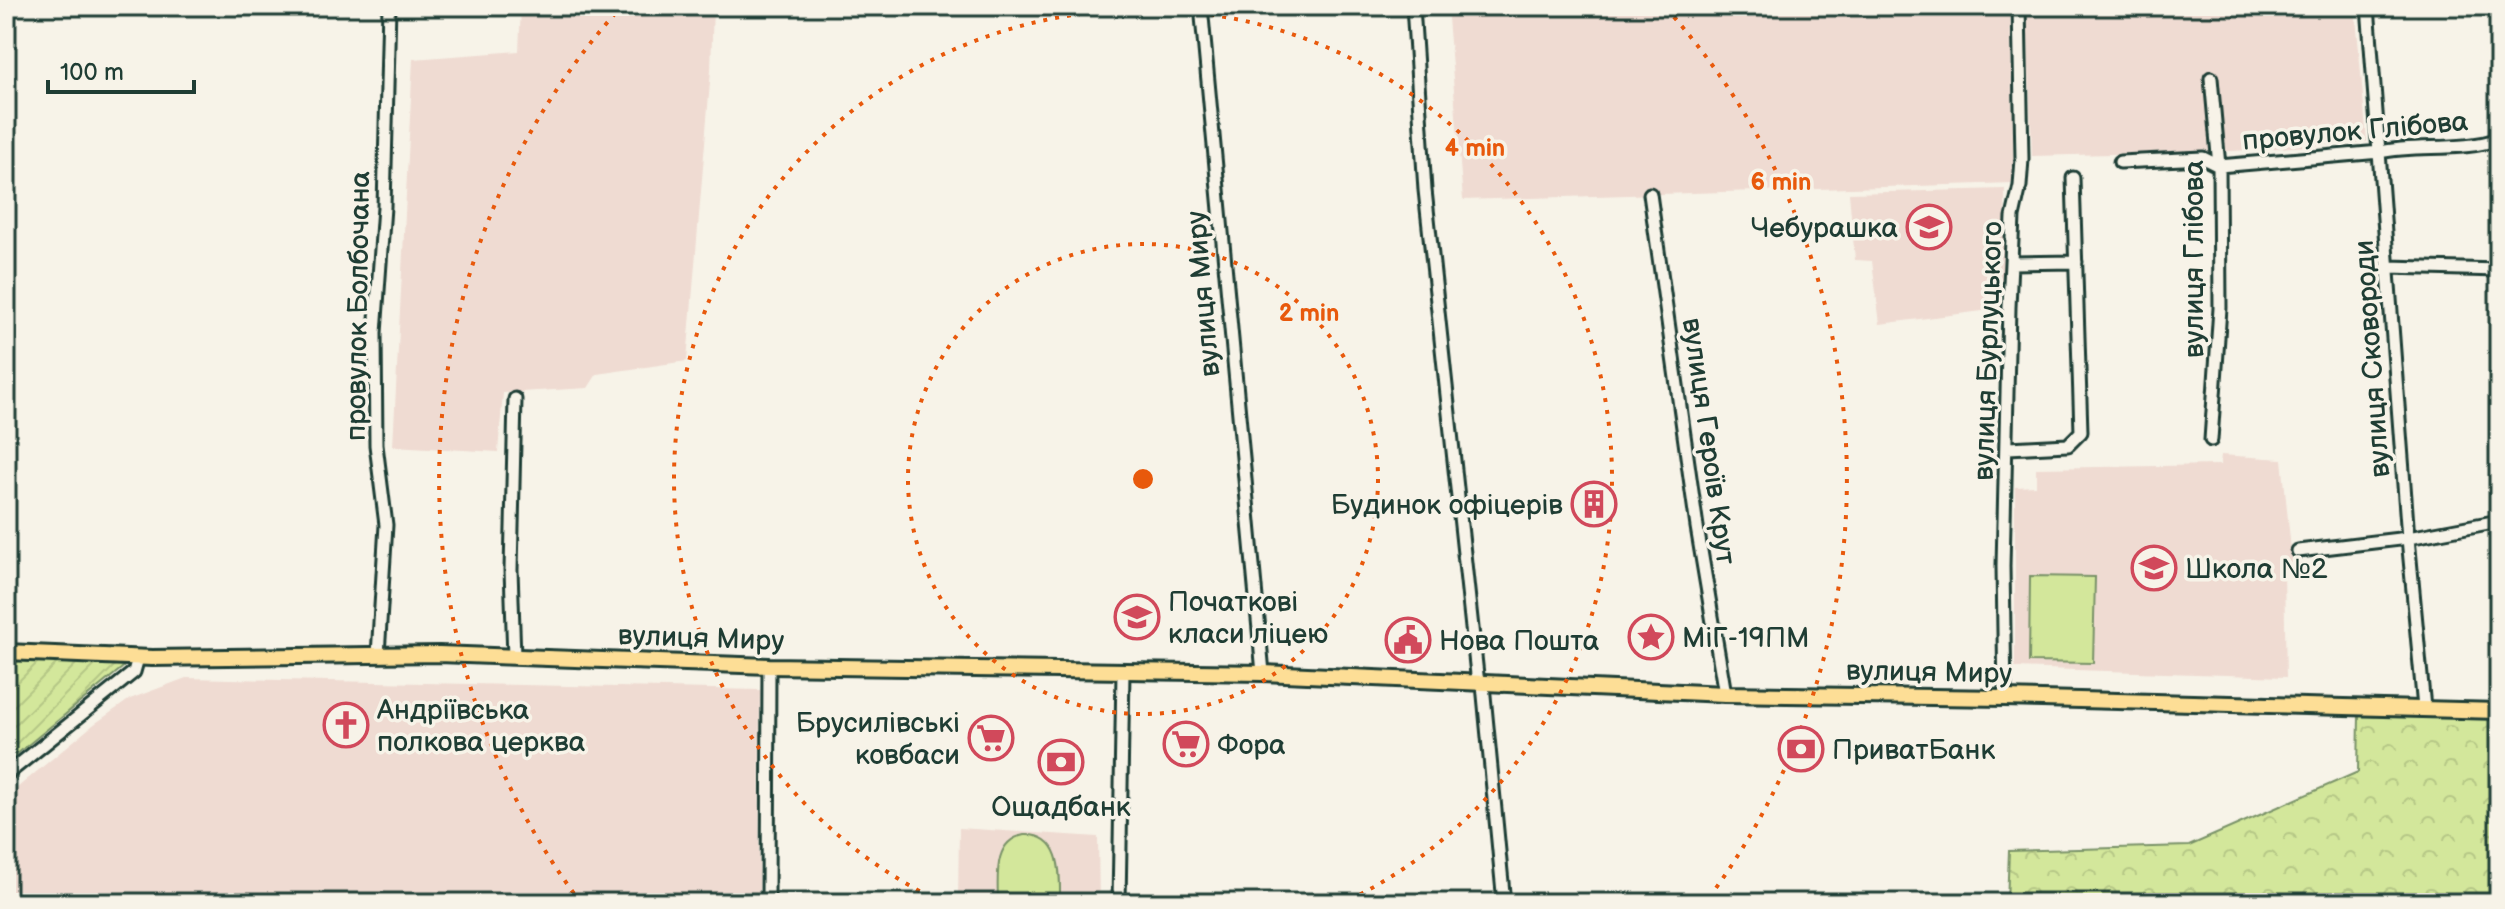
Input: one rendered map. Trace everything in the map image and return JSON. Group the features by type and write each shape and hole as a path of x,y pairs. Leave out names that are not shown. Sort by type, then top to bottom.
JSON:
{"main road":[{"name":"вулиця Миру","path":"6,652 138,658 378,655 769,666 1263,673 1725,694 2499,711"}],"street":[{"name":"провулок Болбочана","path":"378,655 386,525 376,445 375,333 384,207 389,6"},
{"name":"вулиця Миру","path":"1201,6 1263,673"},
{"path":"1413,6 1425,190 1504,903"},
{"name":"вулиця Бурлуцького","path":"2005,698 2003,566 2011,263 2013,217 2022,159 2019,6"},
{"name":"вулиця Сковороди","path":"2368,6 2408,538 2424,708"},
{"name":"вулиця Глібова","path":"2211,78 2219,166 2220,308 2211,440"},
{"name":"провулок Глібова","path":"2120,162 2203,158 2219,166 2380,152 2404,147 2474,145 2499,139"},
{"path":"2008,448 2068,445 2081,432 2073,178"},
{"name":"вулиця Героїв Крут","path":"1650,194 1697,527 1725,694"},
{"path":"2011,263 2076,262"},
{"path":"2389,267 2499,270"},
{"path":"514,657 511,570 515,399"},
{"path":"2298,551 2408,538 2499,521"},
{"path":"6,775 134,672 138,658"},
{"path":"768,903 769,666"},
{"path":"1119,903 1123,672"}],"shaded area":[{"path":"521,6 713,6 711,70 687,361 597,374 588,388 503,393 498,452 393,446 413,59 519,51"},
{"path":"1447,6 2010,6 2014,183 1463,200"},
{"path":"2027,6 2355,6 2367,142 2233,151 2032,156"},
{"name":"Чебурашка","path":"2005,189 2006,308 1880,324 1872,261 1855,260 1849,193"},
{"name":"Школа №2","path":"2221,455 2282,459 2293,570 2284,571 2286,677 2015,668 2015,487 2036,486 2036,468 2220,465"},
{"path":"186,678 760,690 759,903 6,903 6,797 93,725 130,699"},
{"path":"959,828 1098,837 1099,903 958,903"}],"green space":[{"path":"2030,576 2095,577 2093,663 2029,662"},
{"path":"6,660 127,664 6,763"},
{"path":"2441,714 2499,718 2499,903 2007,903 2009,851 2189,846 2358,772 2359,716"},
{"path":"1024,835 1037,836 1053,848 1059,869 1060,903 998,903 1002,853 1006,845"}],"place":[{"name":"Чебурашка","path":"1929,227"},
{"name":"Будинок офіцерів","path":"1594,504"},
{"name":"Школа №2","path":"2154,568"},
{"name":"Початкові класи ліцею","path":"1137,617"},
{"name":"МіГ-19ПМ","path":"1651,637"},
{"name":"Нова Пошта","path":"1408,640"},
{"name":"Андріївська полкова церква","path":"346,725"},
{"name":"Брусилівські ковбаси","path":"991,738"},
{"name":"Фора","path":"1186,744"},
{"name":"ПриватБанк","path":"1801,749"},
{"name":"Ощадбанк","path":"1061,762"}]}
